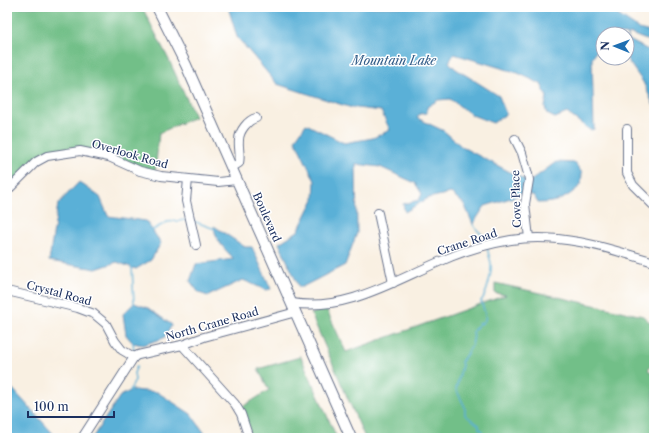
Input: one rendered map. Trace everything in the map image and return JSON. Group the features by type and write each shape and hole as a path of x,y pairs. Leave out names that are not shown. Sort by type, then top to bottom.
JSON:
{"main road":[{"name":"Boulevard","path":"157,7 186,64 351,438"}],"street":[{"path":"232,168 239,163 239,138 244,128 251,120 256,118"},
{"path":"627,128 627,173 633,185 654,206"},
{"name":"Cove Place","path":"515,138 525,162 529,180 526,200 529,238"},
{"name":"Overlook Road","path":"7,191 36,162 47,156 80,152 109,157 140,171 161,176 218,182 237,180"},
{"path":"188,179 186,201 196,245"},
{"path":"378,213 394,283"},
{"name":"Crane Road","path":"294,308 340,302 394,283 451,257 485,245 511,240 543,237 577,241 654,262"},
{"name":"Crystal Road","path":"7,291 78,308 94,314 106,324 115,341 122,350 134,357"},
{"name":"North Crane Road","path":"134,357 182,345 294,308"},
{"path":"182,345 235,404 241,414 249,438"},
{"path":"82,438 134,357"}],"green space":[{"path":"7,7 142,7 169,60 195,117 159,133 155,173 95,150 41,156 7,191"},
{"path":"495,283 643,316 654,326 654,363 648,369 654,376 654,438 365,438 311,314 326,308 346,352 506,295 495,293"},
{"path":"300,355 337,438 249,438 239,409 269,390 258,369 300,357"}],"water":[{"name":"Mountain Lake","path":"228,7 606,7 634,26 595,26 595,53 592,58 594,129 590,130 567,113 555,118 547,114 545,107 547,97 541,84 518,73 454,54 449,62 456,69 499,96 506,114 493,123 472,115 450,99 438,100 427,107 427,113 420,114 417,118 444,131 462,147 529,182 556,162 575,163 582,173 581,185 571,193 557,201 538,203 534,196 524,192 514,197 485,206 473,224 464,204 451,193 428,198 405,212 403,204 419,200 422,194 415,183 380,167 356,164 357,233 345,265 302,287 299,287 279,243 298,231 314,199 315,181 295,140 306,124 344,143 373,138 390,130 381,111 349,107 277,84 237,37"},
{"name":"Mountain Lake","path":"635,26 654,33 654,43 635,36"},
{"path":"635,43 654,53 654,106 643,82 632,66 635,66"},
{"path":"79,182 100,197 108,216 146,221 161,243 151,260 136,269 117,262 96,269 49,261 58,204"},
{"path":"214,226 245,247 252,247 271,289 266,290 243,280 208,296 199,293 190,281 196,264 234,259 218,240"},
{"path":"134,303 148,308 172,325 164,338 143,345 133,343 126,335 123,314"},
{"path":"7,375 10,386 57,438 7,438"},
{"path":"132,390 157,392 191,414 208,438 92,438 120,396"}],"waterway":[{"path":"151,231 167,222 186,220"},
{"path":"193,221 215,229"},
{"path":"473,224 484,237 486,242"},
{"path":"478,438 481,437 482,430 479,429 479,425 465,415 465,407 456,389 462,365 461,362 472,344 474,335 473,331 479,324 485,321 481,301 487,289 491,272 491,263 487,247"},
{"path":"132,266 134,304"},
{"path":"133,341 134,352"},
{"path":"130,391 135,380 134,373 137,366"}]}
